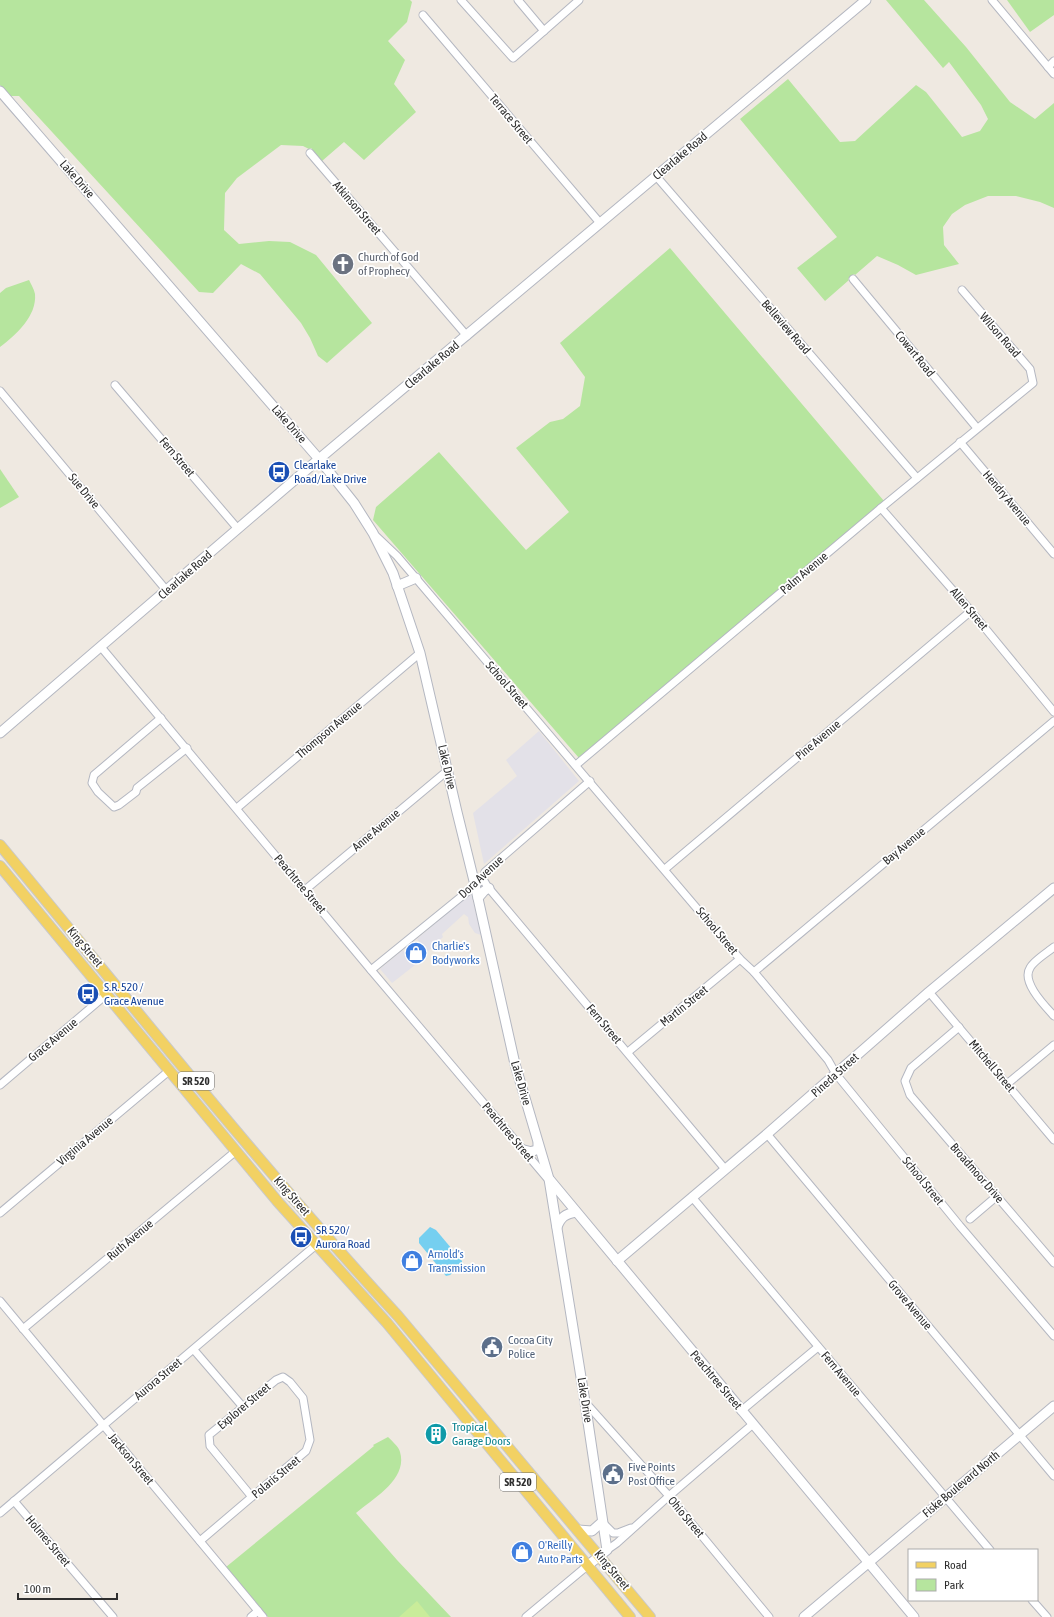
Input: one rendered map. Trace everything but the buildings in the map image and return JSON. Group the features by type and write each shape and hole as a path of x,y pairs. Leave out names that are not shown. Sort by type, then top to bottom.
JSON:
{"main road":[{"name":"King Street","path":"0,845 253,1151 398,1316 578,1530 604,1553 650,1617"},
{"name":"King Street","path":"0,866 236,1151 316,1245 387,1323 630,1617"},
{"path":"93,978 102,979 167,1057 179,1061"},
{"path":"170,1070 178,1069 243,1146 249,1152 253,1151"},
{"path":"316,1245 323,1245 328,1248 356,1276 364,1279"},
{"path":"369,1303 378,1304 402,1333 418,1341"}],"street":[{"path":"461,0 513,58 577,1"},
{"path":"518,0 544,31"},
{"name":"Clearlake Road","path":"0,733 319,459 468,336 866,0"},
{"path":"992,0 1054,74"},
{"name":"Terrace Street","path":"423,15 600,224"},
{"path":"1048,67 1054,61"},
{"name":"Lake Drive","path":"0,91 319,459 354,503 373,533 393,573 420,653 447,771 479,882 478,898 515,1064 549,1179 585,1402 602,1522 604,1553"},
{"name":"Atkinson Street","path":"310,152 468,336"},
{"name":"Belleview Road","path":"656,176 917,478"},
{"name":"Cowart Road","path":"853,279 977,428"},
{"name":"Wilson Road","path":"962,290 1030,369 1033,383"},
{"name":"Palm Avenue","path":"576,765 881,508 1033,383"},
{"name":"Fern Street","path":"116,385 238,529"},
{"name":"Sue Drive","path":"0,391 167,591"},
{"name":"Hendry Avenue","path":"960,442 1054,554"},
{"name":"Allen Street","path":"881,508 971,611 1054,712"},
{"name":"School Street","path":"373,533 397,556 665,869 740,959 754,972 828,1060 836,1074 960,1226 1054,1336"},
{"path":"397,586 416,578"},
{"name":"Pine Avenue","path":"665,869 971,611"},
{"name":"Peachtree Street","path":"101,647 187,748 371,970 549,1179 914,1617"},
{"name":"Thompson Avenue","path":"237,808 420,653"},
{"path":"161,718 94,775 92,783 98,792 114,807 119,805 136,792 137,788 187,748"},
{"name":"Bay Avenue","path":"754,972 1054,721"},
{"name":"Anne Avenue","path":"305,890 447,771"},
{"name":"Dora Avenue","path":"371,970 479,882 485,872 590,781"},
{"name":"Fern Street","path":"479,882 489,888 628,1052 725,1170"},
{"path":"478,898 489,888"},
{"name":"Pineda Street","path":"617,1261 767,1134 929,992 1054,888"},
{"path":"1054,947 1030,967 1028,976 1030,986 1054,1016"},
{"name":"Martin Street","path":"628,1052 740,959"},
{"name":"Mitchell Street","path":"929,992 1054,1140"},
{"name":"Grace Avenue","path":"0,1085 106,994"},
{"name":"Broadmoor Drive","path":"959,1027 911,1068 905,1081 910,1095 1054,1263"},
{"path":"1006,1084 1054,1045"},
{"name":"Virginia Avenue","path":"0,1213 170,1070"},
{"name":"Grove Avenue","path":"767,1134 1054,1476"},
{"path":"524,1150 529,1152 534,1151 538,1149 538,1144"},
{"name":"Ruth Avenue","path":"23,1329 236,1151"},
{"path":"970,1219 997,1196"},
{"name":"Fern Avenue","path":"692,1198 989,1549"},
{"path":"557,1227 561,1217 567,1213 576,1212"},
{"name":"Aurora Street","path":"0,1513 316,1245"},
{"name":"Jackson Street","path":"0,1302 263,1617"},
{"path":"741,1411 818,1347"},
{"path":"194,1350 243,1407"},
{"name":"Explorer Street","path":"252,1497 210,1446 209,1435 276,1380 283,1377"},
{"name":"Polaris Street","path":"200,1541 306,1451 310,1440 303,1398 290,1382 283,1377"},
{"name":"Ohio Street","path":"585,1402 669,1496 769,1617"},
{"name":"Fiske Boulevard North","path":"804,1617 1054,1406"},
{"path":"526,1617 612,1547 753,1424"},
{"name":"Holmes Street","path":"14,1501 113,1617"},
{"path":"578,1530 592,1531 602,1522 614,1533 635,1527"},
{"path":"1033,1601 1047,1617"},
{"path":"251,1617 258,1611"}],"shaded area":[{"path":"539,731 579,781 484,864 473,813 517,776 506,760"},
{"path":"471,893 481,935 475,933 469,924 468,917 464,914 442,934 443,937 427,952 417,939"},
{"path":"403,950 415,965 392,983 380,969"}],"green space":[{"path":"0,0 410,0 412,2 407,22 388,41 405,60 394,84 416,112 364,160 344,142 322,161 311,148 281,145 237,178 225,193 224,230 239,244 269,241 290,242 316,255 372,323 327,363 318,356 301,323 260,274 241,264 213,293 199,292 19,96 10,96 0,85"},
{"path":"886,0 924,0 966,47 1010,102 1035,119 1054,103 1054,208 1040,202 1016,196 988,196 965,205 952,214 943,227 944,245 959,264 916,275 877,256 855,275 854,274 848,279 849,280 825,301 797,268 837,237 740,119 788,79 840,142 855,141 916,85 926,92 962,137 980,131 988,119 981,105 949,62 943,68"},
{"path":"1007,0 1054,0 1054,15 1030,32"},
{"path":"670,248 884,501 579,758 373,520 376,507 439,452 526,550 569,512 516,448 550,422 563,419 580,406 585,377 560,343"},
{"path":"29,280 35,294 33,310 19,331 0,347 0,293 6,288"},
{"path":"0,469 19,497 0,508"},
{"path":"388,1437 397,1446 400,1452 401,1462 399,1471 388,1487 356,1513 397,1560 451,1617 268,1617 226,1567 374,1446 373,1445"},
{"path":"417,1601 430,1617 399,1617"}],"water":[{"path":"430,1227 436,1230 462,1261 462,1265 450,1275 446,1276 419,1243 419,1238"}],"place":[{"name":"Church of God of Prophecy","path":"343,264"},
{"name":"Clearlake Road/Lake Drive","path":"279,472"},
{"name":"Charlie's Bodyworks","path":"416,953"},
{"name":"S.R. 520 / Grace Avenue","path":"88,994"},
{"name":"SR 520/ Aurora Road","path":"301,1237"},
{"name":"Arnold's Transmission","path":"412,1261"},
{"name":"Cocoa City Police","path":"492,1347"},
{"name":"Tropical Garage Doors","path":"436,1434"},
{"name":"Five Points Post Office","path":"613,1474"},
{"name":"O'Reilly Auto Parts","path":"522,1552"}]}
